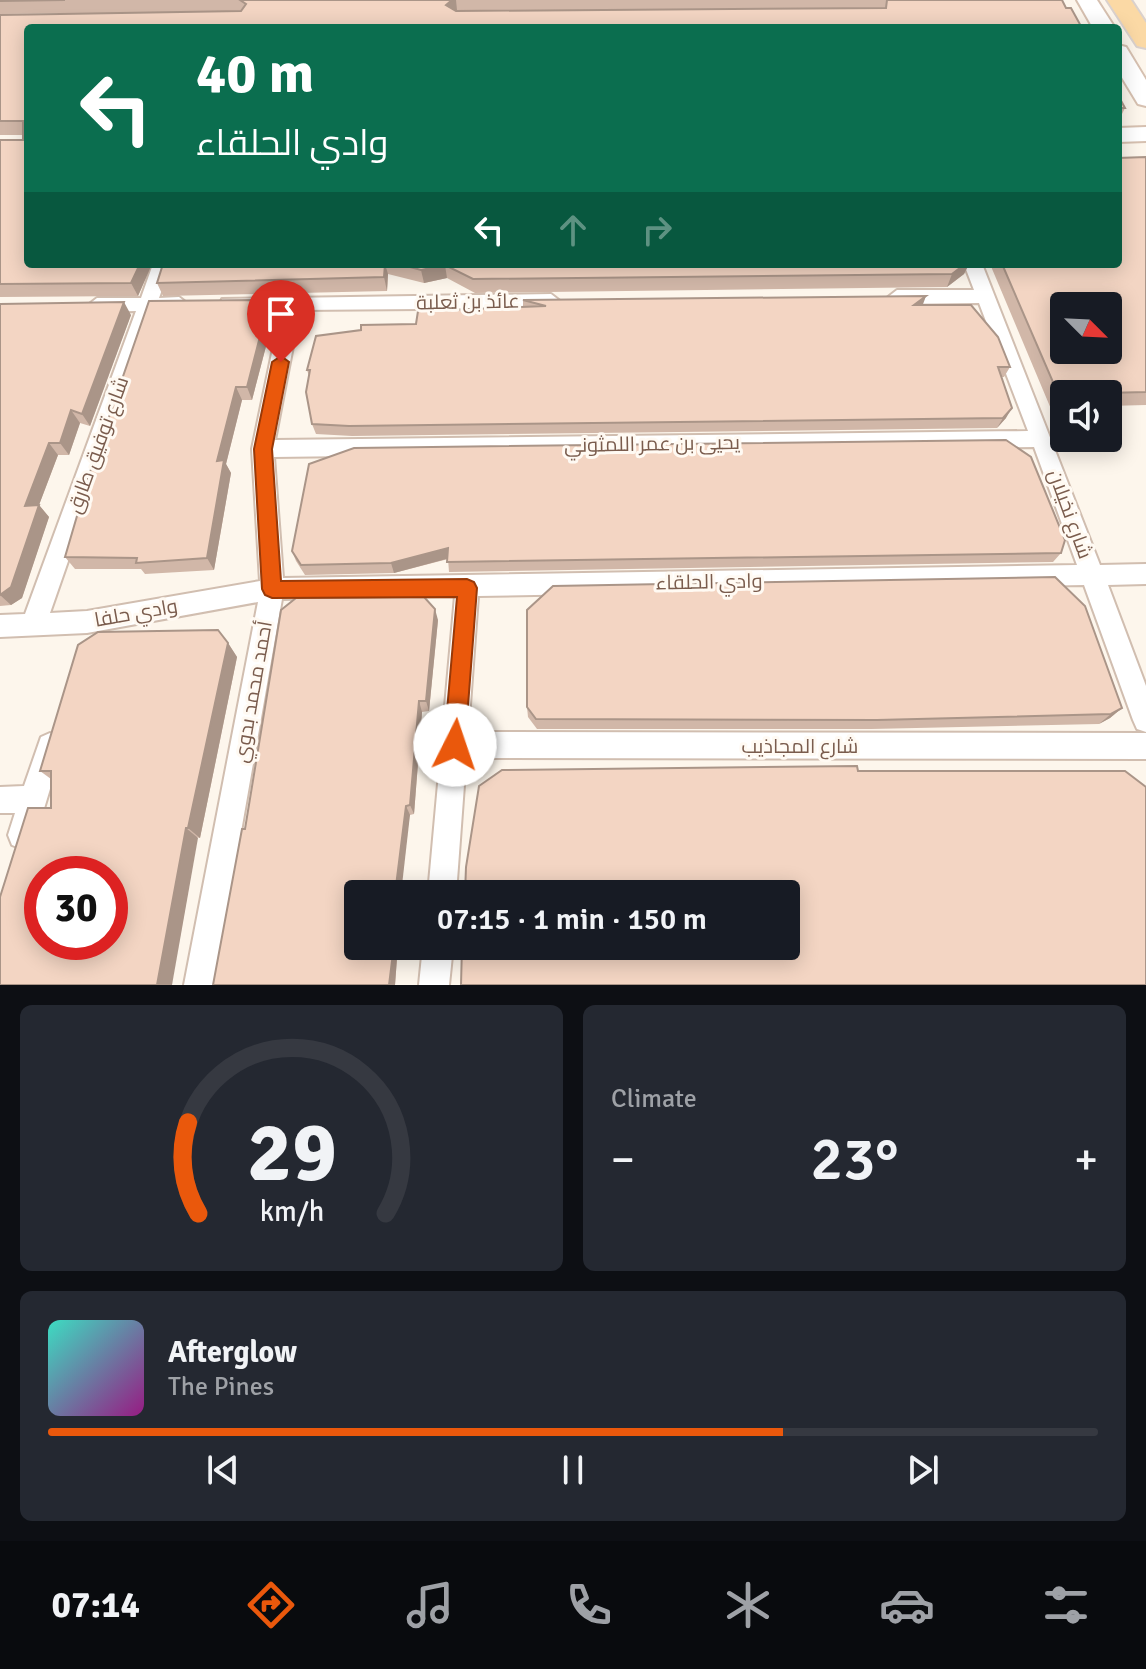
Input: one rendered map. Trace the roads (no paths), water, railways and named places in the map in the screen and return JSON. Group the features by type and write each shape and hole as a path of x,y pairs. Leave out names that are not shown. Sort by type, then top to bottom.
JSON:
{"main road":[{"path":"1119,0 1146,41"}],"street":[{"path":"1087,0 1102,24"},
{"path":"1122,59 1146,99"},
{"path":"1122,135 1146,134"},
{"name":"شارع توفيق طارق","path":"33,626 161,268"},
{"name":"شارع نخيلان","path":"974,268 1042,439 1146,720"},
{"path":"875,297 985,296"},
{"name":"عائذ بن ثعلبة","path":"74,305 576,300"},
{"name":"أحمد محمد بدوي","path":"199,985 272,589 263,449 292,304"},
{"name":"يحيى بن عمر اللمثوني","path":"263,449 1042,439"},
{"name":"وادي الحلقاء","path":"272,589 1146,574"},
{"path":"443,880 467,588"},
{"name":"وادي حلفا","path":"0,626 87,622 272,589"},
{"path":"78,651 87,622"},
{"path":"15,860 56,725"},
{"name":"شارع المجاذيب","path":"455,745 1146,746"},
{"path":"0,800 34,799"},
{"path":"434,985 437,960"}]}
